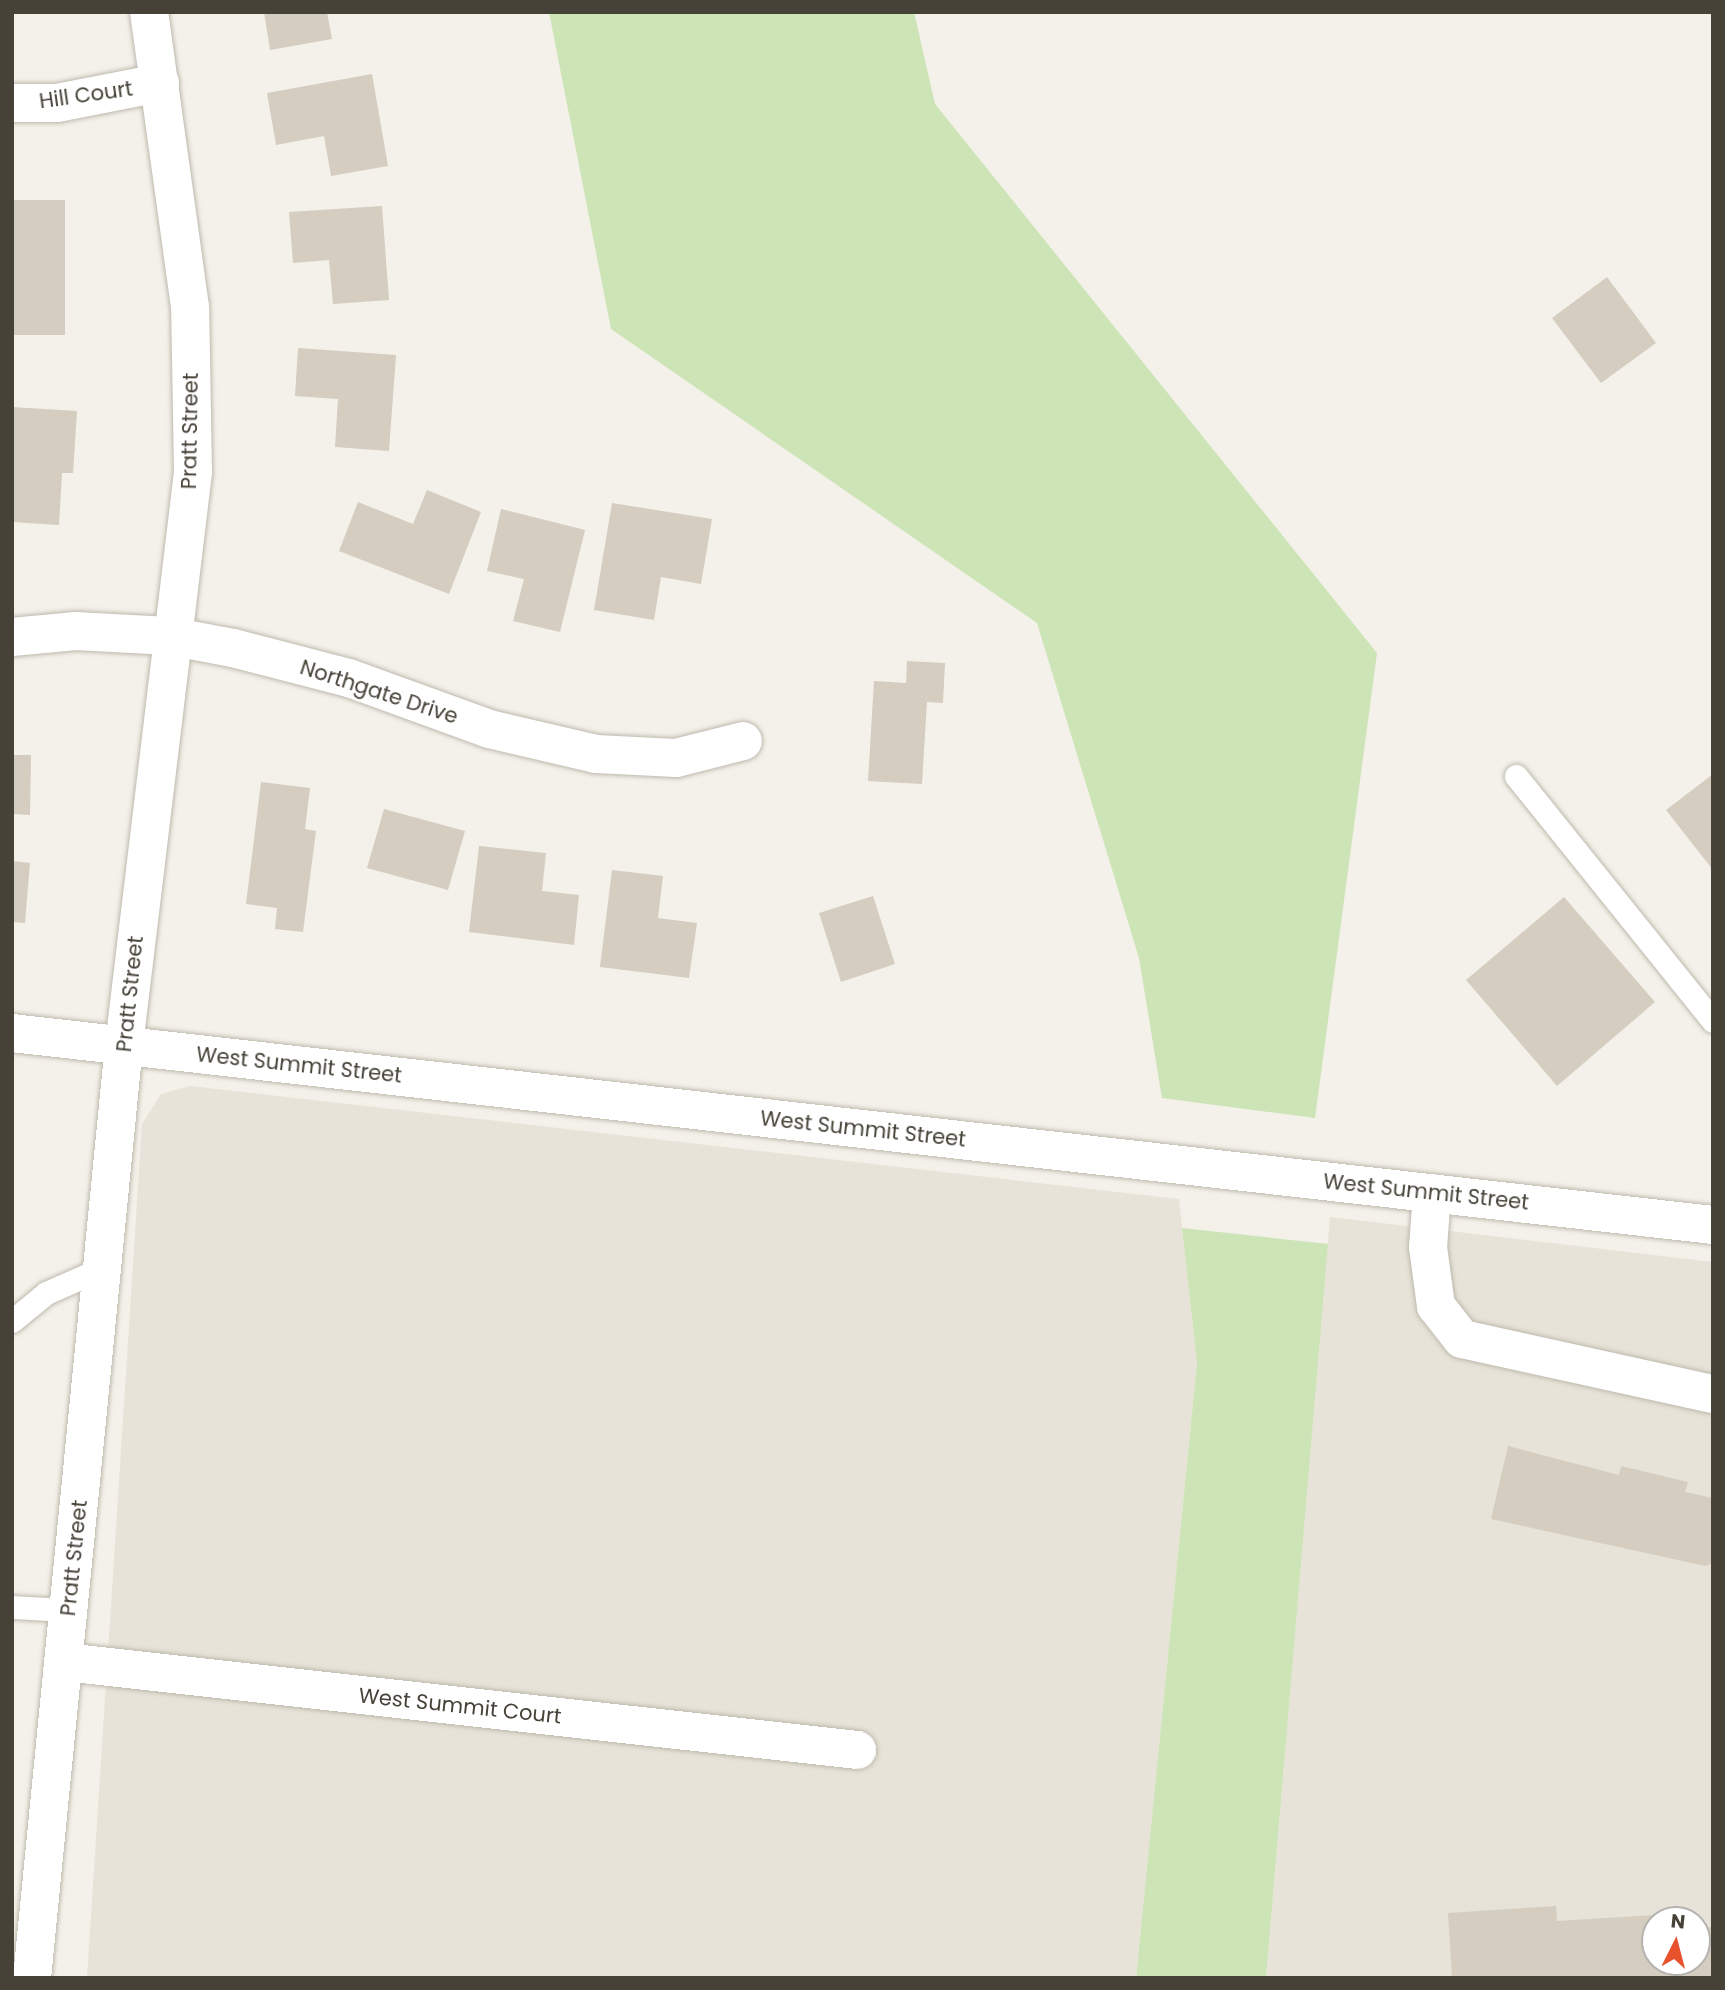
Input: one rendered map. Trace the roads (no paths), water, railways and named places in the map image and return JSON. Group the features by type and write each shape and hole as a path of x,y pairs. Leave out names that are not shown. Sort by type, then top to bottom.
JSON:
{"street":[{"name":"Pratt Street","path":"32,1978 105,1267 124,1045 169,636 192,472 190,307 149,12"},
{"name":"Hill Court","path":"12,103 57,103 160,83"},
{"name":"Northgate Drive","path":"12,637 76,631 169,636 349,678 489,729 596,754 676,758 743,741"},
{"name":"West Summit Street","path":"12,1033 1713,1225"},
{"path":"1432,1193 1428,1247 1436,1306 1462,1339 1713,1394"},
{"name":"West Summit Court","path":"64,1662 857,1750"}],"lane":[{"path":"1516,776 1713,1021"},
{"path":"12,1321 46,1293 105,1267"},
{"path":"12,1607 68,1610"}]}
